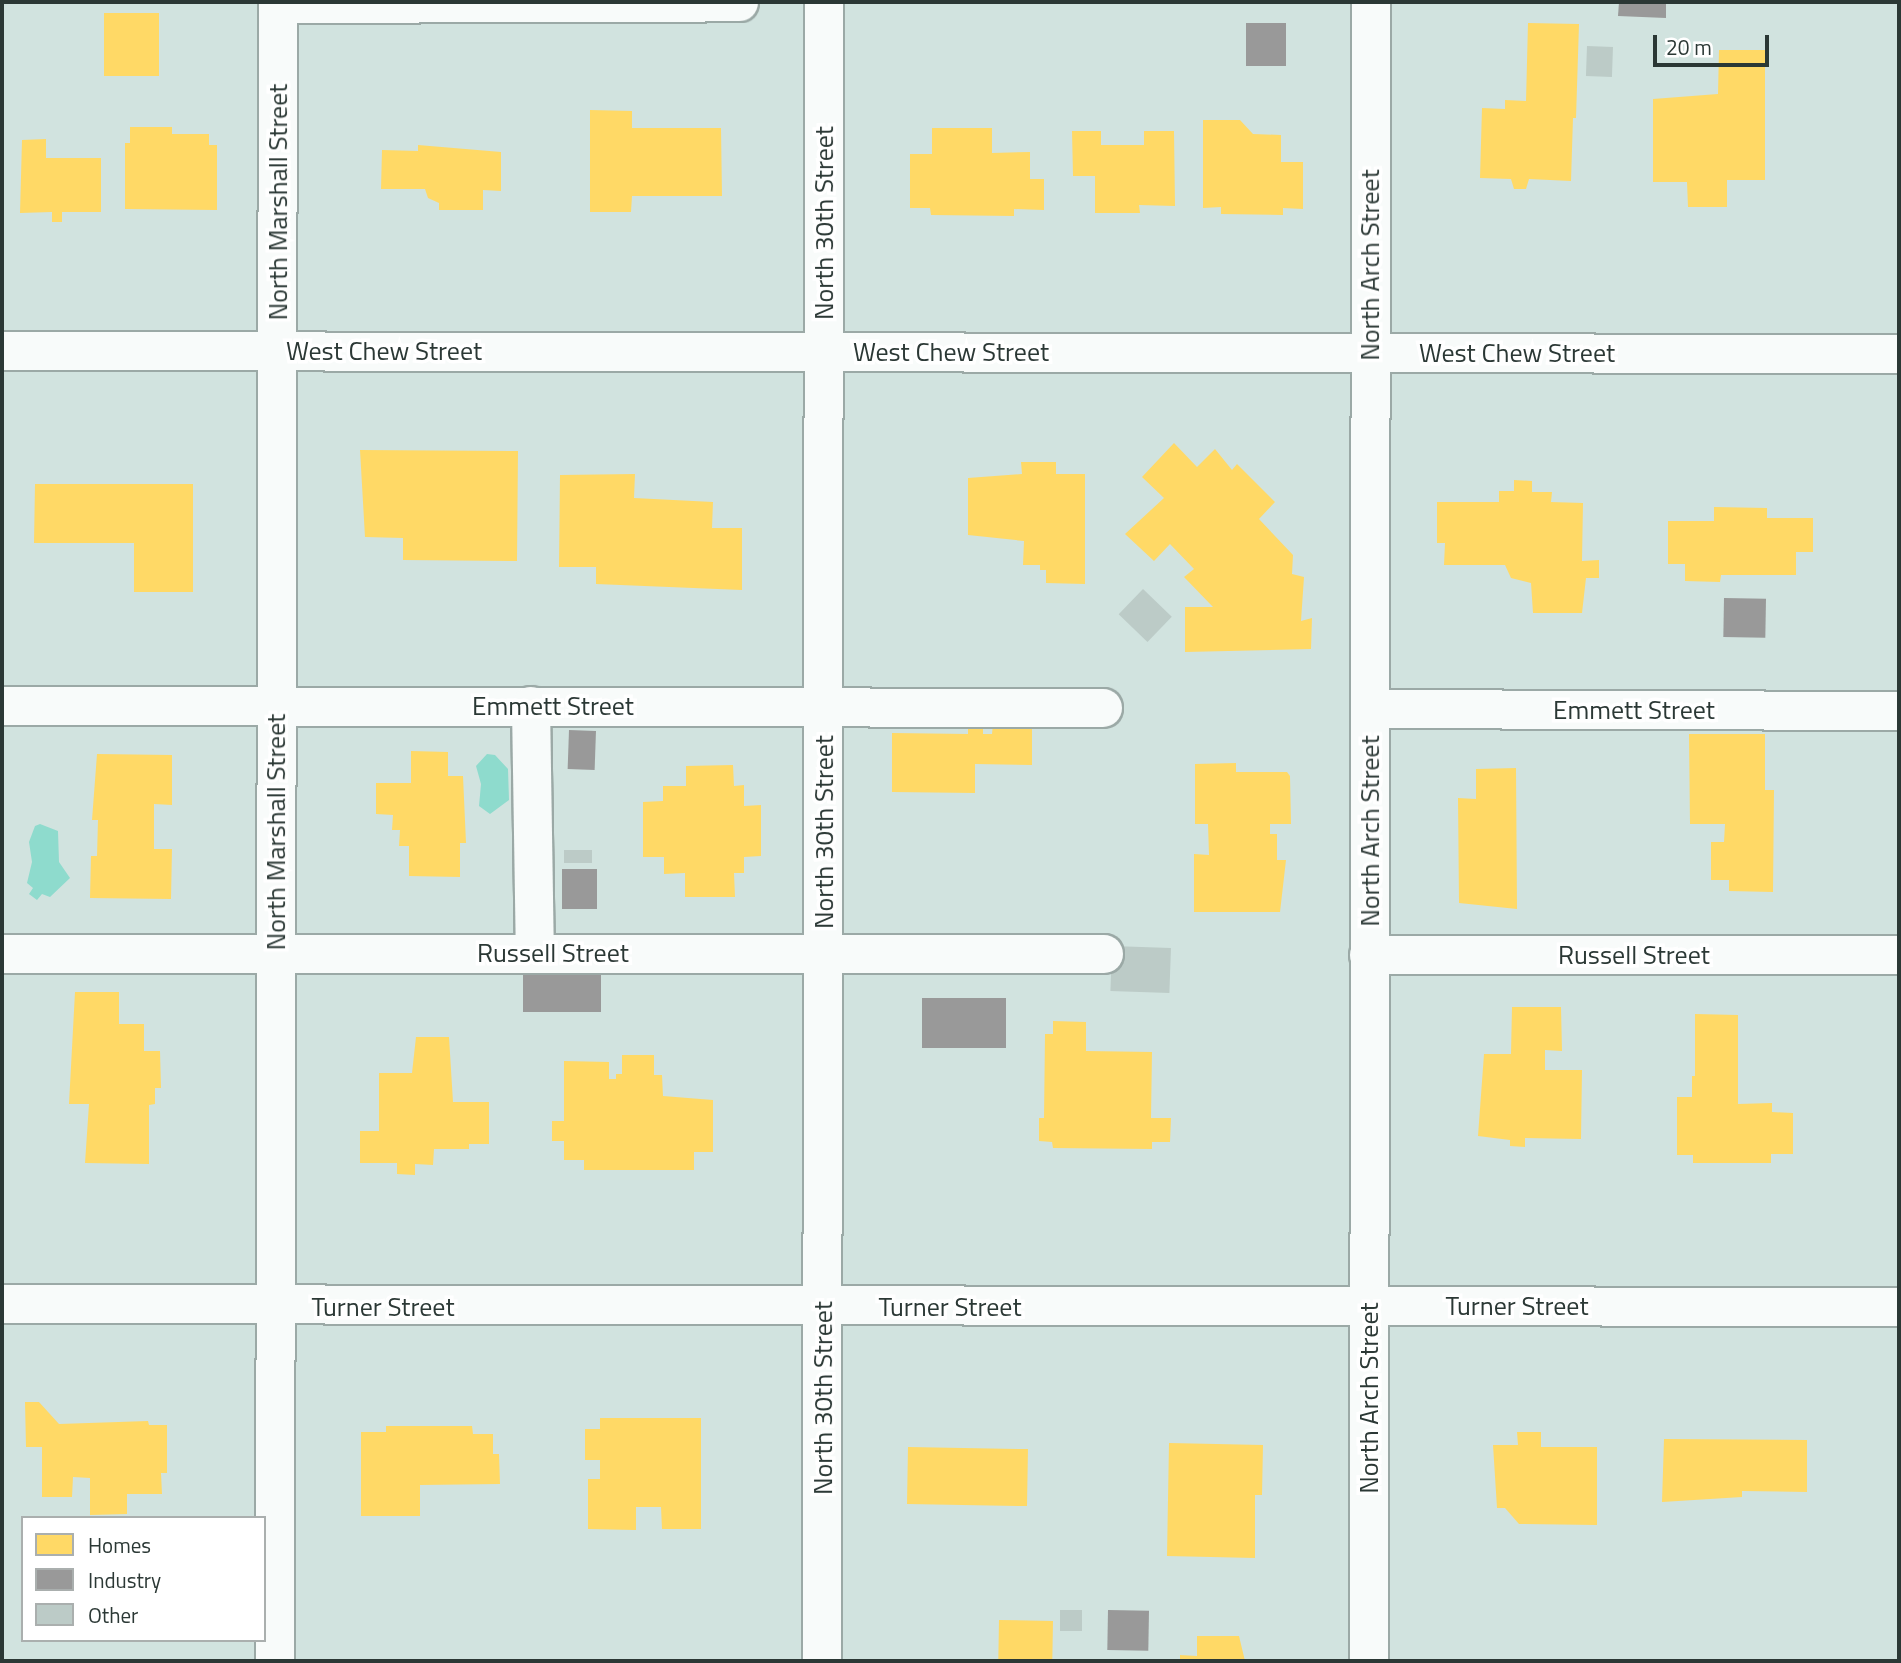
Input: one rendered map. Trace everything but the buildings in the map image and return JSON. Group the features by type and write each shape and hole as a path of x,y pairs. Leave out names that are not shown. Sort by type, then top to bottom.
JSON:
{"street":[{"path":"278,3 739,2"},
{"name":"North 30th Street","path":"822,1661 824,2"},
{"name":"North Arch Street","path":"1369,1661 1371,2"},
{"name":"North Marshall Street","path":"275,1661 273,1307 278,3"},
{"name":"West Chew Street","path":"2,351 1899,354"},
{"name":"Emmett Street","path":"2,706 1104,708"},
{"path":"531,706 535,953"},
{"name":"Emmett Street","path":"1370,709 1899,711"},
{"name":"Russell Street","path":"2,954 276,951 1104,954"},
{"name":"Russell Street","path":"1369,955 1899,955"},
{"name":"Turner Street","path":"2,1304 273,1307 1899,1307"}],"shaded area":[{"path":"487,754 495,755 508,769 509,800 490,814 479,806 481,784 476,766"},
{"path":"40,824 58,831 59,862 70,878 50,897 42,894 37,900 29,894 33,888 27,883 32,862 29,842 35,826"}]}
